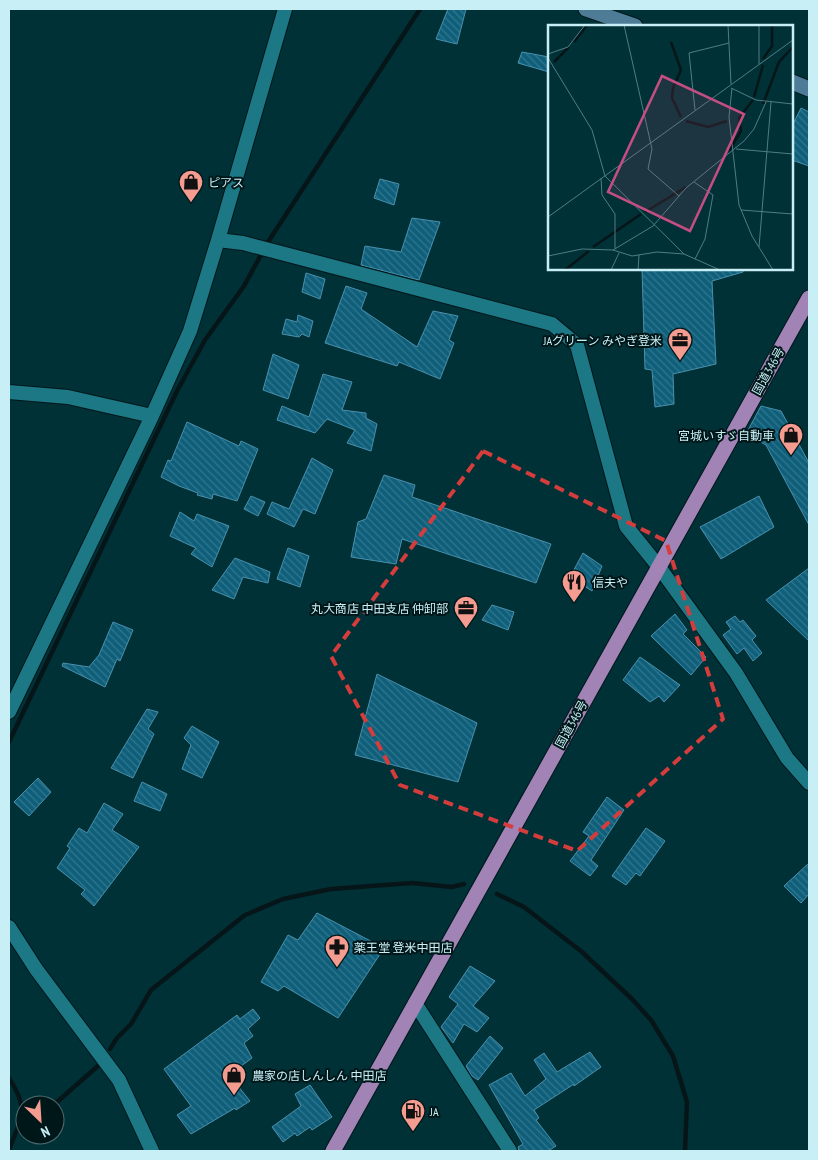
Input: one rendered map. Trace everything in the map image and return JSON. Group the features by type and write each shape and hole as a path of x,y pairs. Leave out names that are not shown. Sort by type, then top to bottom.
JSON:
{"highway":[{"name":"国道346号","path":"333,1151 809,298"}],"main road":[{"path":"586,9 632,25"},
{"path":"793,82 809,88"}],"street":[{"path":"9,712 152,416 190,330 286,9"},
{"path":"218,240 243,243 552,324 577,345 626,526 659,566 736,673 787,758 809,783"},
{"path":"9,392 68,396 152,416"},
{"path":"9,927 36,969 119,1080 152,1151"},
{"path":"415,1003 510,1151"}],"highlighted area":[{"path":"483,451 666,541 723,719 577,851 400,785 331,656"}],"building":[{"path":"448,9 466,9 457,44 436,39"},
{"path":"522,52 548,57 548,72 518,63"},
{"path":"801,108 809,112 809,166 793,160 793,124"},
{"path":"380,179 399,184 394,205 374,198"},
{"path":"412,218 440,222 419,280 361,265 365,246 401,252"},
{"path":"642,270 743,270 743,272 712,281 716,364 673,374 674,404 655,407 652,370 645,369"},
{"path":"306,273 325,279 320,299 302,292"},
{"path":"346,286 367,293 361,309 417,347 433,311 458,316 449,340 454,343 440,379 399,362 397,366 325,343"},
{"path":"298,315 313,321 309,337 302,334 299,337 282,334 286,319 297,322"},
{"path":"273,354 299,365 288,399 263,390"},
{"path":"323,374 352,382 342,410 366,413 366,418 377,424 371,451 347,443 355,430 327,419 315,433 277,420 282,406 309,417"},
{"path":"761,406 781,411 809,463 809,525 766,445 746,434"},
{"path":"187,422 239,446 241,441 258,449 237,501 213,494 212,499 197,495 198,493 161,477 168,460 171,461"},
{"path":"312,458 333,470 315,514 303,509 294,527 267,514 272,502 289,509"},
{"path":"384,475 415,485 412,497 551,544 536,583 402,539 396,564 351,557 358,522 366,519"},
{"path":"251,496 265,502 258,516 244,509"},
{"path":"759,496 774,527 721,559 700,527"},
{"path":"180,512 194,521 197,514 229,526 212,567 191,554 196,548 170,536"},
{"path":"288,548 309,556 300,587 277,579"},
{"path":"583,553 602,566 592,591 570,577"},
{"path":"235,558 270,572 268,583 243,577 234,599 212,590"},
{"path":"809,568 809,641 766,600"},
{"path":"492,605 514,612 508,630 482,620"},
{"path":"675,614 687,630 683,634 706,657 691,675 651,636"},
{"path":"735,616 740,622 743,620 756,636 752,640 762,653 753,661 744,648 737,654 723,635 731,629 726,622"},
{"path":"113,622 133,630 120,661 117,659 105,687 62,666 63,663 89,667 99,655"},
{"path":"640,657 680,685 664,702 659,696 650,702 623,680"},
{"path":"377,674 477,723 458,782 355,755"},
{"path":"147,709 158,712 148,729 154,734 133,778 111,768"},
{"path":"192,726 219,742 202,778 182,769 191,745 184,738"},
{"path":"38,778 51,792 29,816 14,802"},
{"path":"142,782 167,794 160,811 134,801"},
{"path":"607,797 624,810 591,860 598,866 590,876 570,861 589,836 583,832"},
{"path":"104,803 123,814 112,830 139,847 94,906 81,894 85,890 57,868 70,848 67,846 79,828 87,833"},
{"path":"646,828 665,841 640,876 636,873 626,885 612,876"},
{"path":"809,863 809,894 801,903 784,886"},
{"path":"317,913 384,948 338,1018 284,986 278,991 261,982 288,935 298,940"},
{"path":"470,966 495,981 473,1006 489,1018 477,1032 464,1024 453,1043 441,1027 458,1004 449,997"},
{"path":"253,1009 260,1018 248,1029 253,1036 244,1043 252,1058 229,1075 250,1101 191,1134 177,1115 191,1106 164,1069 237,1015 240,1019"},
{"path":"490,1036 503,1048 478,1080 472,1076 466,1066"},
{"path":"590,1052 601,1067 534,1110 539,1118 536,1120 556,1146 548,1151 519,1151 518,1147 523,1144 489,1085 511,1073 525,1096 546,1079 534,1060 544,1053 557,1072"},
{"path":"310,1085 332,1117 312,1130 310,1127 297,1136 295,1133 283,1142 272,1127 301,1106 295,1094"}],"waterway":[{"path":"9,742 177,391 205,340 244,286 268,242 420,9"},
{"path":"110,1049 117,1038 131,1024 151,990 245,915 283,899 331,889 412,883 452,887 464,884"},
{"path":"497,894 524,907 582,952 632,999 651,1020 673,1056 687,1102 685,1151"},
{"path":"65,1095 99,1065"},
{"path":"9,1078 20,1098 21,1106 20,1121 9,1150"}],"place":[{"name":"ピアス","path":"191,203"},
{"name":"JAグリーン みやぎ登米","path":"680,361"},
{"name":"宮城いすゞ自動車","path":"791,456"},
{"name":"信夫や","path":"574,603"},
{"name":"丸大商店 中田支店 仲卸部","path":"466,629"},
{"name":"薬王堂 登米中田店","path":"337,968"},
{"name":"農家の店しんしん 中田店","path":"234,1096"},
{"name":"JA","path":"413,1132"}]}
